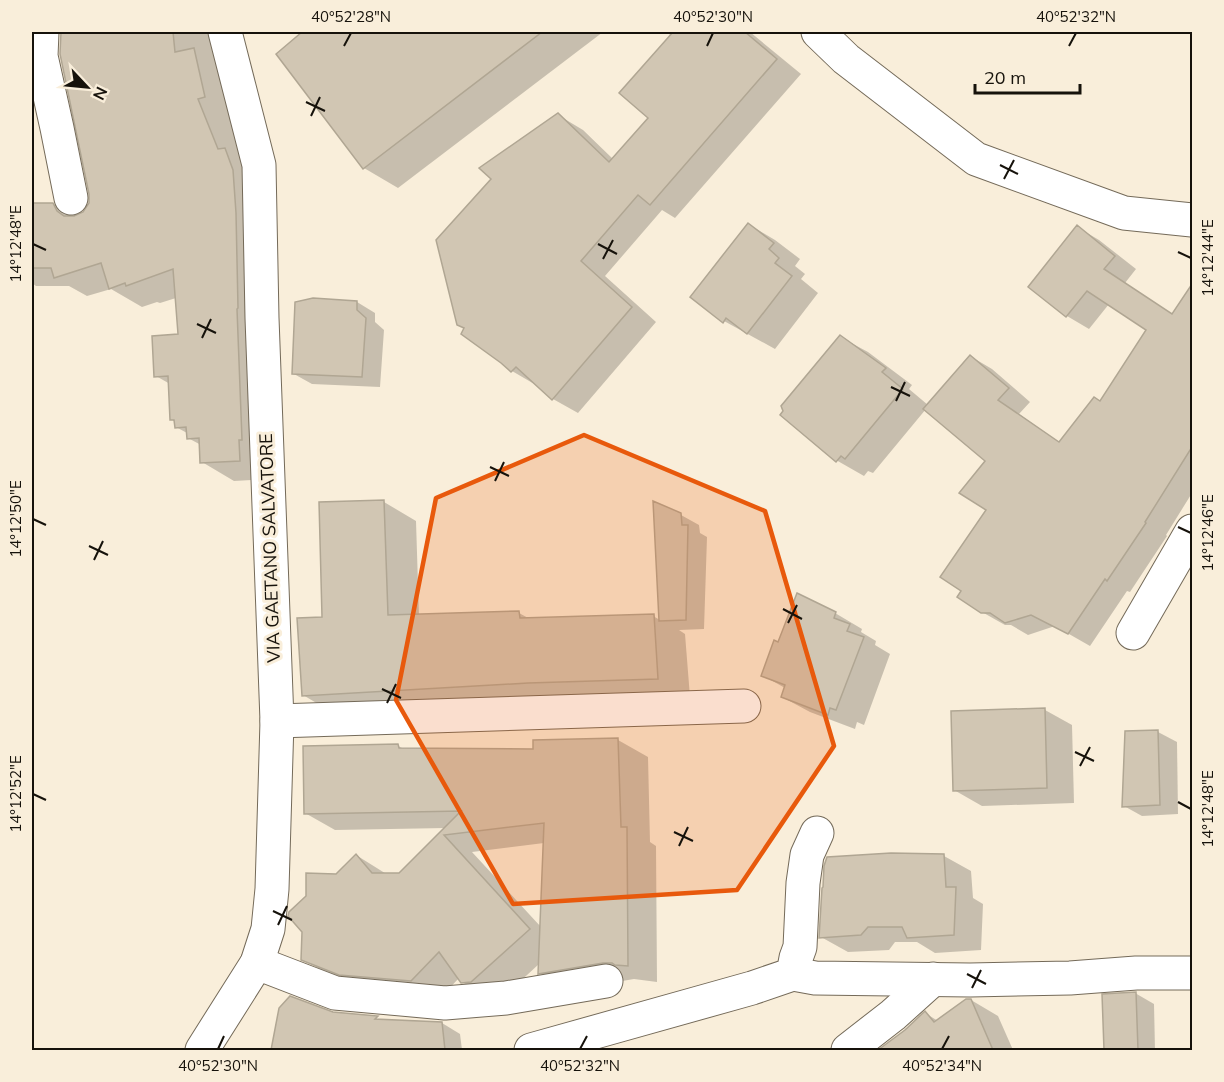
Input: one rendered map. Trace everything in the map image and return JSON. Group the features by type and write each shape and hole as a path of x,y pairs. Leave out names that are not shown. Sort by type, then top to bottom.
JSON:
{"street":[{"path":"42,32 41,56 71,198"},
{"name":"VIA GAETANO SALVATORE","path":"202,1050 257,963 268,929 272,889 277,721 262,318 259,165 225,32"},
{"path":"818,32 846,59 976,159 1124,213 1192,220"},
{"path":"1133,633 1192,531"},
{"path":"277,721 744,706"},
{"path":"793,975 800,947 803,883 807,855 817,833"},
{"path":"257,963 335,993 445,1003 506,998 606,981"},
{"path":"531,1050 793,975 815,978 933,979 1070,978 1136,973 1192,973"},
{"path":"848,1050 893,1015 933,979"}],"highlighted area":[{"path":"584,435 765,511 834,746 737,890 513,904 396,700 436,498"}],"building":[{"path":"61,32 173,32 175,52 194,48 205,97 198,99 218,149 225,148 233,170 242,440 239,440 240,461 200,463 199,438 187,439 186,427 175,428 174,420 170,420 168,376 154,377 152,336 178,334 173,269 126,286 125,283 109,289 101,263 54,278 51,268 32,268 32,203 53,203 57,211 64,216 74,216 83,212 89,203 60,54"},
{"path":"302,32 542,32 363,169 276,54"},
{"path":"673,32 745,32 777,59 650,205 638,195 581,261 632,307 552,400 516,367 511,372 461,334 464,328 457,325 436,240 491,179 479,168 558,113 609,162 648,118 619,93"},
{"path":"748,223 774,243 769,249 779,258 775,263 792,276 747,334 726,318 723,323 690,297"},
{"path":"1077,225 1115,256 1104,269 1172,314 1192,284 1192,447 1146,523 1068,634 1031,615 1005,623 990,613 981,613 957,597 961,591 940,577 986,510 959,493 985,461 923,409 970,355 1009,388 998,400 1059,442 1094,397 1100,401 1146,330 1087,291 1066,317 1028,287"},
{"path":"313,298 357,301 357,310 366,318 362,377 292,374 295,302"},
{"path":"840,335 886,368 882,372 903,389 845,459 841,456 836,462 780,415 783,411 781,406"},
{"path":"384,500 388,615 519,611 520,618 654,614 658,679 528,683 302,696 297,618 322,617 319,502"},
{"path":"653,501 681,513 682,525 688,525 686,620 659,621"},
{"path":"797,593 836,612 834,618 850,624 847,631 864,637 836,710 830,708 828,715 781,697 785,685 761,676 774,640 778,642"},
{"path":"1045,708 1047,788 953,791 951,711"},
{"path":"1158,730 1160,805 1122,807 1125,731"},
{"path":"618,738 621,827 627,827 628,966 603,963 538,974 544,823 444,835 530,929 471,982 461,983 439,952 411,981 339,975 301,960 302,932 288,916 289,912 306,896 306,873 336,874 356,854 372,873 399,873 461,811 304,814 303,746 398,744 399,748 533,749 533,740"},
{"path":"891,853 944,854 946,887 956,887 954,935 907,938 902,927 868,927 861,935 819,938 824,866 827,857"},
{"path":"1136,992 1138,1050 1104,1050 1102,994"},
{"path":"290,996 333,1012 378,1016 375,1019 442,1022 445,1050 271,1050 279,1008"},
{"path":"966,999 971,999 993,1050 878,1050 905,1030 925,1011 934,1022"}]}
